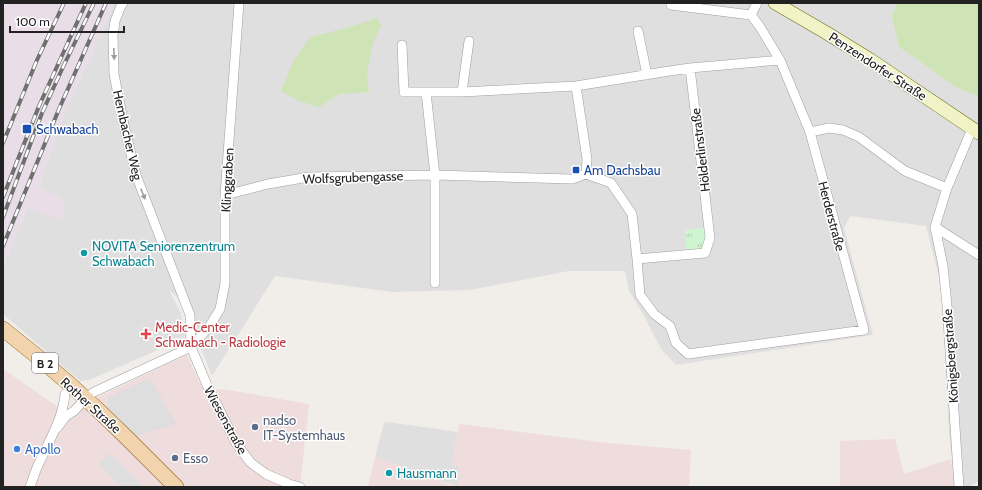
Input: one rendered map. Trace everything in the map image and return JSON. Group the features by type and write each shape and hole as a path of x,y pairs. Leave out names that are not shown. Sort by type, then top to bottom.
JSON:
{"main road":[{"name":"Penzendorfer Straße","path":"775,3 862,55 976,131"},
{"name":"Rother Straße","path":"3,329 25,346 82,402 131,456 162,487"},
{"name":"Rother Straße","path":"3,342 65,394 82,402 128,439 176,487"}],"street":[{"name":"Hembacher Weg","path":"123,3 115,21 113,35 114,74 124,125 136,175 190,315 191,347"},
{"name":"Klinggraben","path":"191,347 209,327 220,309 224,283 225,195 238,3"},
{"path":"671,5 751,15 757,3"},
{"name":"Herderstraße","path":"637,259 640,295 654,314 670,326 676,343 688,354 864,330 810,132 780,60 751,15"},
{"path":"638,31 647,75"},
{"path":"462,92 469,41"},
{"path":"402,45 404,92 462,92 576,86 690,68 780,60"},
{"name":"Hölderlinstraße","path":"637,259 705,253 710,238 690,68"},
{"path":"576,86 587,159 586,174"},
{"path":"426,92 435,175 435,284"},
{"path":"810,132 829,128 843,130 859,137 905,171 947,188"},
{"path":"976,131 947,188 935,227 979,255"},
{"path":"435,175 572,179 586,174 611,183 632,214 637,259"},
{"name":"Wolfsgrubengasse","path":"225,195 268,184 309,177 435,175"},
{"name":"Königsbergstraße","path":"935,227 943,266 947,305 959,487"},
{"path":"30,487 39,462 57,428 66,416 74,411 82,402 94,392 191,347"},
{"name":"Wiesenstraße","path":"191,347 207,385 236,443 250,462 266,474 300,487"},
{"path":"57,428 65,394"}],"shaded area":[{"path":"6,3 115,3 64,114 39,186 62,200 64,220 27,208 3,267 3,10"},
{"path":"115,3 898,3 891,15 899,47 957,88 979,96 979,481 969,487 955,487 949,433 942,289 926,226 850,216 844,228 873,335 676,365 661,349 629,291 625,271 569,271 470,290 392,292 275,276 212,376 182,301 169,290 181,313 185,338 89,380 80,381 3,314 3,267 27,208 64,220 62,200 39,186 64,114"},
{"path":"153,295 159,307 163,305 165,310 124,330 136,355 123,361 103,320"},
{"path":"187,355 204,392 222,389 309,404 300,487 3,487 3,369 71,416 102,395"},
{"path":"150,378 176,424 134,436 108,408 108,397"},
{"path":"388,422 458,432 451,464 460,467 458,487 375,457 384,423"},
{"path":"459,424 608,443 691,450 689,487 458,487 460,467 451,464"},
{"path":"895,439 904,474 951,459 955,487 840,487 840,441"},
{"path":"110,453 144,487 121,487 98,464"},
{"path":"375,457 456,487 368,487"}],"green space":[{"path":"898,3 979,3 979,96 957,88 899,47 891,15"},
{"path":"377,18 381,25 372,46 367,73 369,92 339,94 319,107 299,101 281,91 293,62 310,37 350,27"},
{"path":"704,228 706,237 701,249 686,251 685,230"}],"railway":[{"path":"3,143 37,60 64,3"},
{"path":"3,197 39,106 86,3"},
{"path":"3,217 42,113 94,3"},
{"path":"3,246 59,109 106,3"}],"place":[{"name":"Schwabach","path":"27,129"},
{"name":"Am Dachsbau","path":"576,170"},
{"name":"NOVITA Seniorenzentrum Schwabach","path":"84,253"},
{"name":"Medic-Center Schwabach - Radiologie","path":"146,334"},
{"name":"nadso IT-Systemhaus","path":"255,427"},
{"name":"Apollo","path":"17,449"},
{"name":"Esso","path":"175,458"},
{"name":"Hausmann","path":"389,473"}]}
